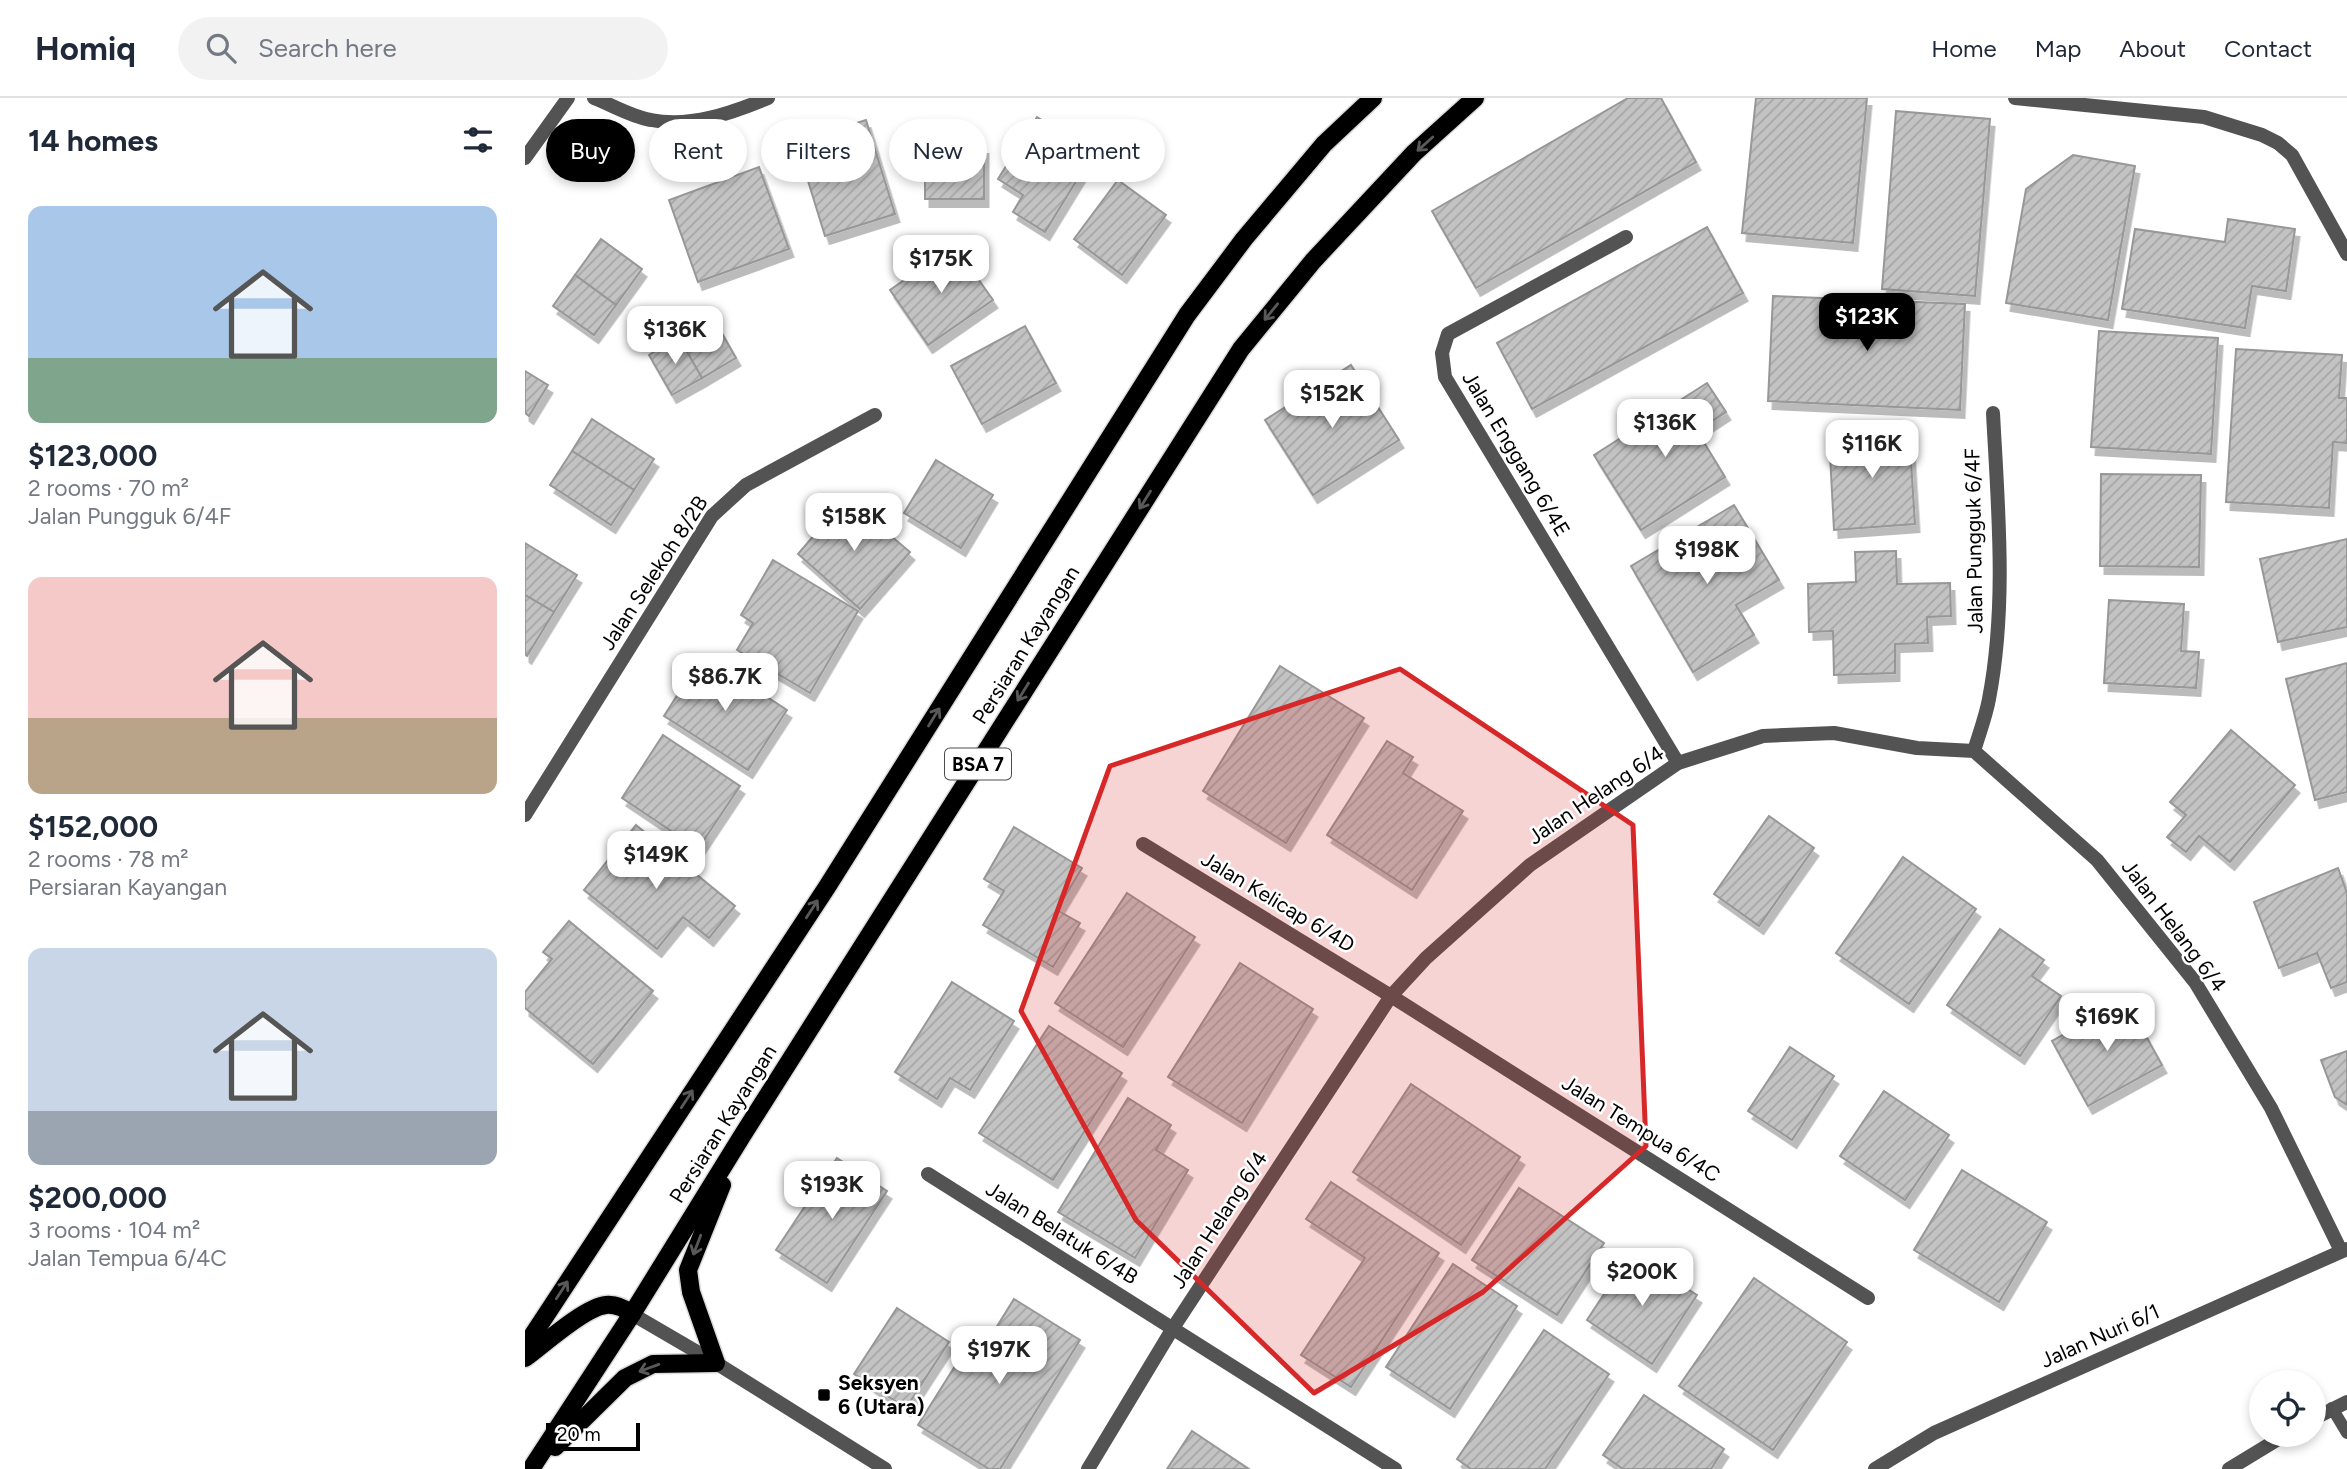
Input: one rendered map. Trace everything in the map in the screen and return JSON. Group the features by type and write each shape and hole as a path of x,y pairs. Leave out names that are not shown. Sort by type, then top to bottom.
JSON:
{"main road":[{"name":"Persiaran Kayangan","path":"525,1347 827,887 1187,315 1244,239 1324,144 1373,98"},
{"name":"Persiaran Kayangan","path":"532,1469 1241,349 1313,261 1415,153 1475,98"},
{"path":"532,1469 625,1378 653,1364 716,1363 691,1292 688,1270 742,1136"},
{"path":"525,1358 593,1308 608,1305 621,1307 632,1314"}],"street":[{"path":"525,158 568,98"},
{"path":"594,98 650,120 698,121 768,98"},
{"path":"2015,98 2204,117 2278,142 2292,155 2347,254"},
{"name":"Jalan Enggang 6/4E","path":"1626,237 1448,334 1443,353 1445,377 1678,763"},
{"name":"Jalan Pungguk 6/4F","path":"1974,751 1989,701 1998,636 2000,548 1993,413"},
{"name":"Jalan Selekoh 8/2B","path":"525,814 712,516 746,485 875,415"},
{"name":"Jalan Helang 6/4","path":"1088,1469 1173,1328 1391,996 1426,958 1530,865 1678,763 1763,736 1834,733 1917,748 1974,751 2097,860 2195,982 2271,1108 2344,1250"},
{"name":"Jalan Kelicap 6/4D","path":"1143,844 1391,996"},
{"name":"Jalan Tempua 6/4C","path":"1391,996 1868,1298"},
{"name":"Jalan Belatuk 6/4B","path":"928,1174 1395,1469"},
{"name":"Jalan Nuri 6/1","path":"1875,1469 1934,1433 2344,1250"},
{"path":"632,1314 885,1469"},
{"path":"2326,1411 2347,1402"},
{"path":"2229,1469 2265,1447"}],"lane":[{"path":"2332,1408 2347,1433"}],"highlighted area":[{"path":"1400,669 1633,825 1646,1146 1483,1292 1314,1393 1136,1220 1021,1011 1110,766"}],"building":[{"path":"1628,98 1661,98 1696,162 1476,288 1432,211"},
{"path":"1756,98 1867,98 1853,243 1742,233"},
{"path":"1896,111 1990,119 1975,296 1882,289"},
{"path":"875,149 895,214 825,236 808,182 875,182"},
{"path":"2073,155 2135,166 2108,320 2006,303 2026,189"},
{"path":"759,167 761,182 764,182 789,249 698,282 669,200 718,182 747,182 747,171"},
{"path":"925,182 984,182 984,199 925,199"},
{"path":"1003,182 1076,182 1045,232 1013,212 1023,195"},
{"path":"1117,182 1121,182 1166,215 1122,275 1074,239"},
{"path":"2228,219 2295,229 2286,291 2252,286 2245,328 2122,309 2135,229 2225,242"},
{"path":"1707,227 1743,293 1532,409 1497,343"},
{"path":"601,239 642,269 616,305 575,275"},
{"path":"954,245 993,300 928,345 890,290"},
{"path":"575,275 616,305 594,335 553,306"},
{"path":"1773,296 1965,304 1960,410 1768,401"},
{"path":"712,316 736,358 702,378 678,336"},
{"path":"1025,326 1056,383 982,424 951,366"},
{"path":"2099,331 2218,338 2211,454 2091,447"},
{"path":"678,336 702,378 672,395 649,355"},
{"path":"2236,349 2342,355 2339,398 2347,398 2347,443 2333,442 2329,508 2226,502"},
{"path":"1351,365 1399,440 1313,495 1265,420"},
{"path":"525,371 548,385 529,416 525,413"},
{"path":"1707,383 1726,412 1697,431 1725,477 1641,530 1594,455"},
{"path":"592,419 654,459 634,490 572,451"},
{"path":"1909,430 1915,524 1834,530 1829,436"},
{"path":"572,451 634,490 611,525 550,485"},
{"path":"936,460 993,495 961,548 904,513"},
{"path":"2101,474 2201,475 2199,567 2100,566"},
{"path":"846,498 910,552 860,609 798,554"},
{"path":"1734,505 1779,580 1736,605 1754,635 1693,672 1631,566"},
{"path":"2347,539 2347,627 2278,642 2260,559"},
{"path":"525,543 577,575 554,612 525,595"},
{"path":"1896,551 1897,584 1950,583 1951,616 1927,617 1928,643 1895,644 1895,673 1834,675 1833,631 1809,632 1808,584 1856,582 1855,552"},
{"path":"773,560 858,611 810,693 737,650 753,623 741,615"},
{"path":"525,595 554,612 527,656 525,654"},
{"path":"2109,600 2184,604 2181,651 2199,652 2196,688 2104,683"},
{"path":"703,655 787,710 748,770 664,716"},
{"path":"2347,663 2347,792 2315,800 2286,679"},
{"path":"1280,666 1364,718 1286,843 1203,791"},
{"path":"2231,730 2295,785 2230,862 2199,836 2186,852 2167,837 2186,815 2170,802"},
{"path":"663,735 740,786 698,849 622,798"},
{"path":"1387,741 1413,757 1403,773 1463,811 1412,890 1327,835"},
{"path":"1769,816 1814,848 1759,926 1714,894"},
{"path":"636,825 735,906 709,938 683,917 657,949 584,890"},
{"path":"1014,827 1082,868 1057,910 1080,923 1053,967 983,925 1004,891 984,879"},
{"path":"1903,857 1976,909 1909,1004 1836,953"},
{"path":"2338,868 2347,893 2347,982 2331,988 2317,953 2279,968 2254,902"},
{"path":"1127,893 1195,937 1123,1047 1055,1003"},
{"path":"569,921 653,991 593,1064 525,1008 525,992 552,959 543,952"},
{"path":"2000,929 2044,960 2032,976 2061,996 2020,1056 1947,1005"},
{"path":"1240,963 1313,1009 1242,1123 1168,1077"},
{"path":"952,982 1014,1021 970,1090 950,1078 937,1099 895,1072"},
{"path":"2126,1000 2162,1065 2088,1106 2052,1041"},
{"path":"1049,1026 1122,1073 1053,1180 979,1133"},
{"path":"1790,1047 1834,1076 1792,1140 1748,1111"},
{"path":"2347,1051 2347,1105 2335,1097 2321,1060"},
{"path":"1411,1084 1520,1157 1461,1245 1353,1172"},
{"path":"1884,1091 1949,1135 1905,1200 1840,1156"},
{"path":"1128,1098 1171,1125 1156,1150 1188,1170 1135,1258 1058,1212"},
{"path":"837,1158 887,1191 827,1283 776,1250"},
{"path":"1962,1170 2047,1222 1999,1302 1914,1250"},
{"path":"1331,1182 1439,1253 1351,1387 1301,1355 1365,1258 1306,1219"},
{"path":"1519,1188 1604,1243 1557,1315 1472,1260"},
{"path":"1631,1253 1697,1295 1652,1364 1587,1320"},
{"path":"1453,1264 1517,1306 1450,1409 1386,1367"},
{"path":"1754,1278 1847,1342 1773,1450 1679,1386"},
{"path":"1014,1299 1080,1340 1000,1469 989,1469 918,1425 979,1328 991,1336"},
{"path":"897,1308 949,1342 906,1408 854,1374"},
{"path":"1544,1330 1609,1374 1545,1469 1471,1469 1457,1459"},
{"path":"1644,1395 1724,1449 1711,1469 1623,1469 1603,1455"},
{"path":"1192,1431 1249,1469 1167,1469"}],"place":[{"name":"Seksyen 6 (Utara)","path":"824,1395"}]}
